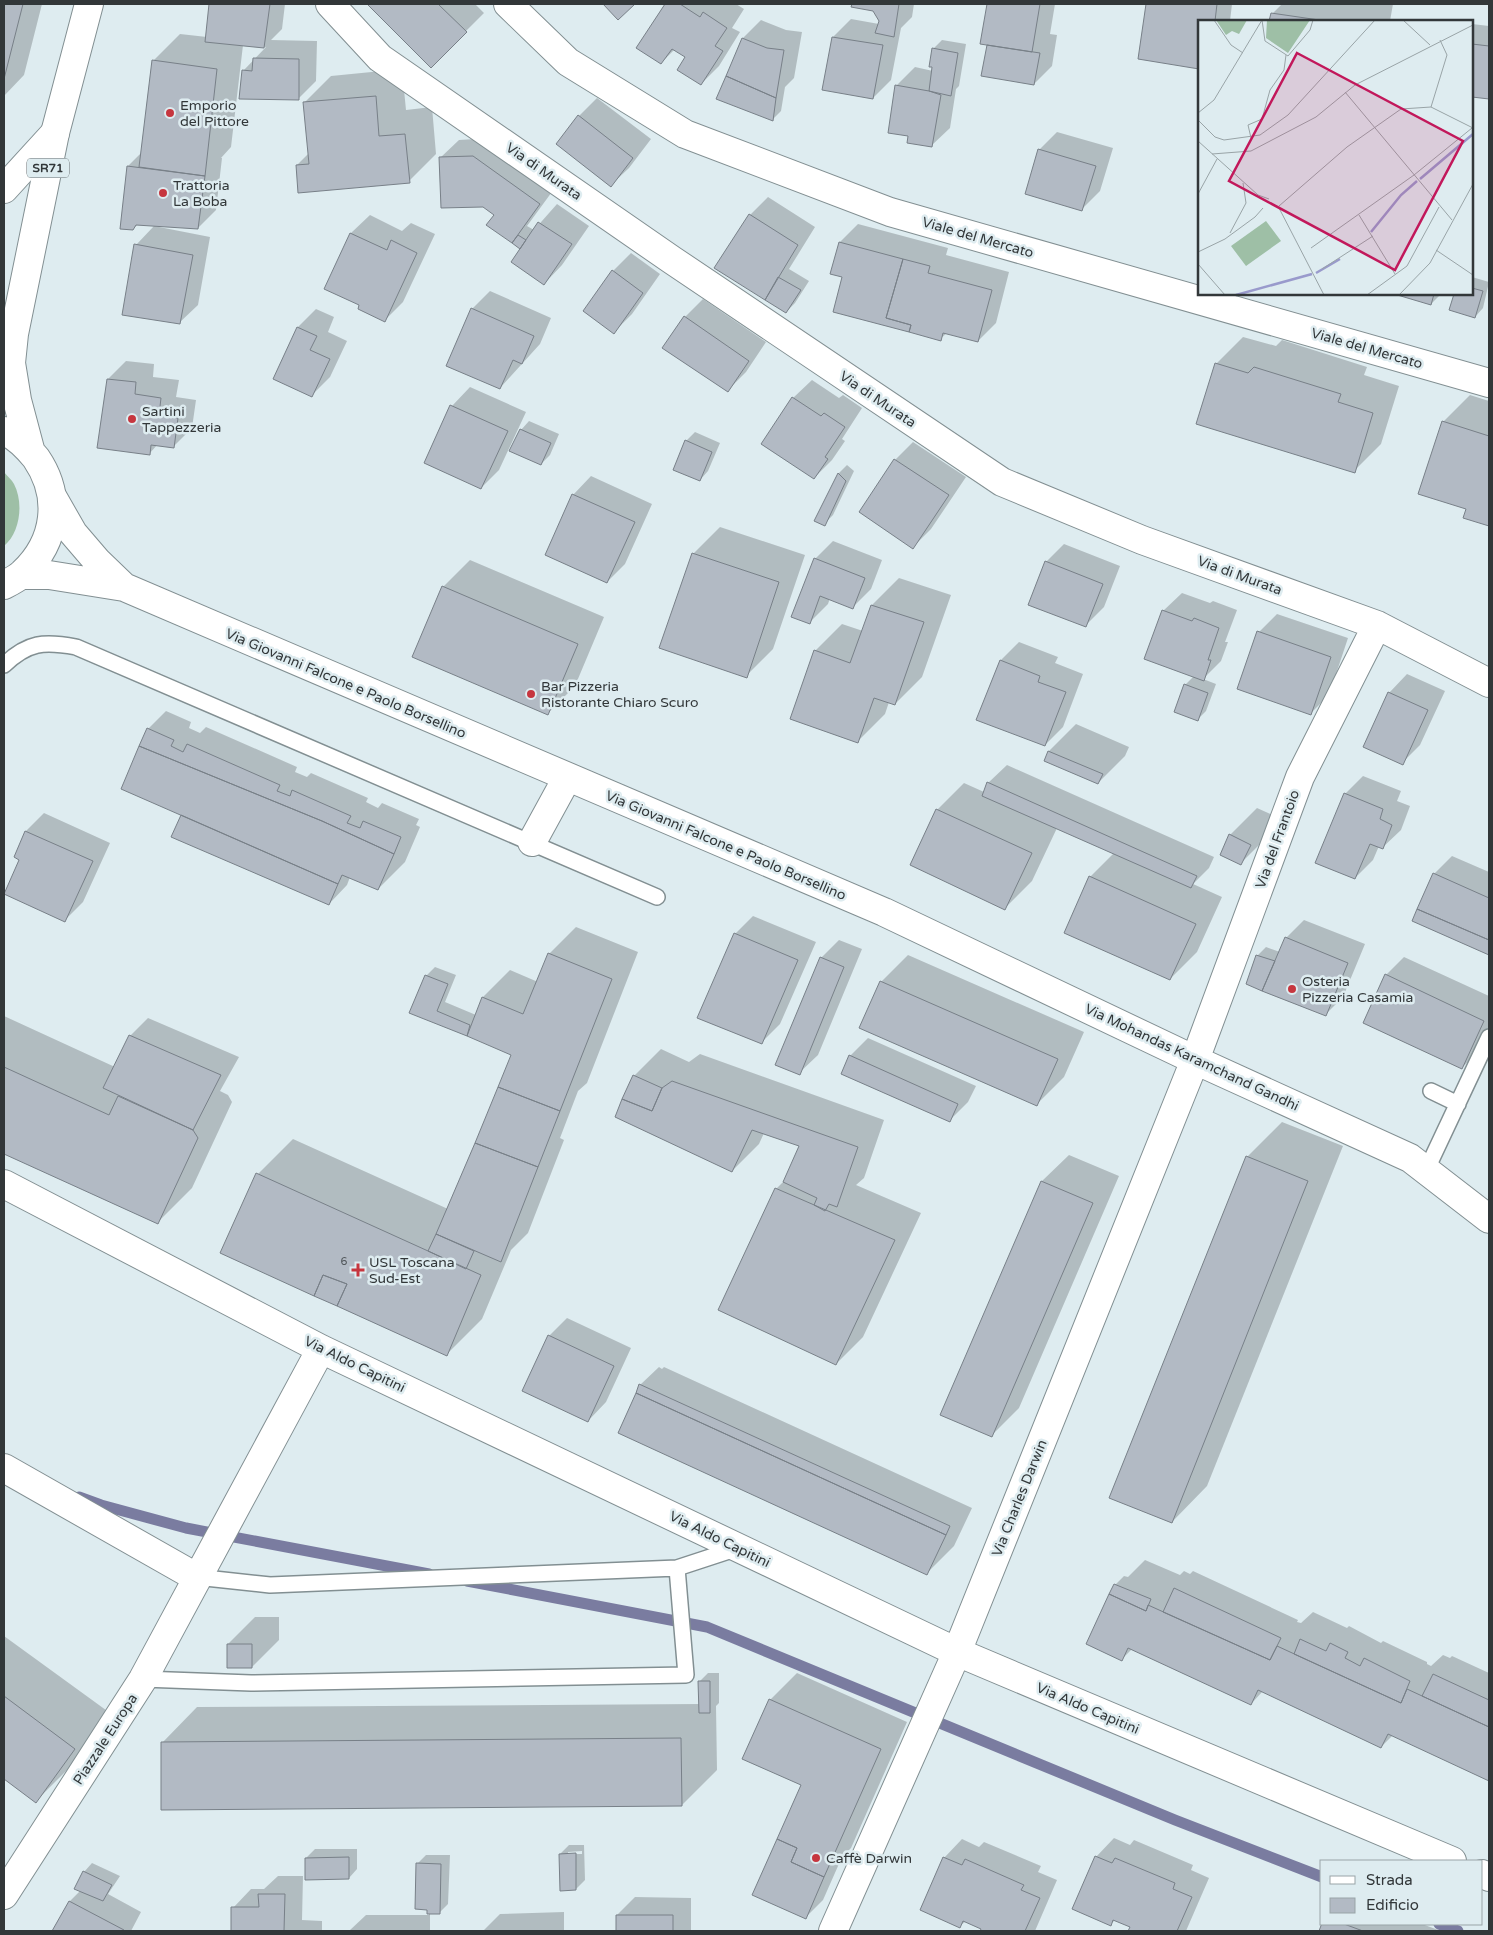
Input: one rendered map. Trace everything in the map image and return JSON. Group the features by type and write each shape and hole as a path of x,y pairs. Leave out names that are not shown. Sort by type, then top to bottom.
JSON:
{"street":[{"name":"SR71","path":"13,580 41,553 52,527 53,498 45,472 30,449 17,400 9,343 55,133 89,4"},
{"name":"Via di Murata","path":"330,4 380,58 672,260 1002,482 1142,540 1377,625 1489,683"},
{"name":"Viale del Mercato","path":"508,4 568,62 685,134 890,212 1489,383"},
{"path":"4,189 55,133"},
{"name":"SR71","path":"4,431 30,449"},
{"name":"Via Giovanni Falcone e Paolo Borsellino","path":"53,498 73,533 97,561 124,587"},
{"name":"Via Giovanni Falcone e Paolo Borsellino","path":"13,580 49,575 124,587 884,912"},
{"name":"Via del Frantoio","path":"1195,1060 1300,777 1377,625"},
{"path":"532,842 567,778"},
{"name":"Via Mohandas Karamchand Gandhi","path":"884,912 1195,1060 1410,1158 1489,1218"},
{"name":"Via Charles Darwin","path":"833,1931 957,1652 1195,1060"},
{"name":"Via Aldo Capitini","path":"4,1184 321,1348 957,1652 1450,1860"},
{"name":"Piazzale Europa","path":"4,1895 143,1679 196,1577 321,1348"},
{"path":"4,1468 196,1577"}],"lane":[{"path":"4,665 14,655 32,646 52,643 76,647 657,897"},
{"path":"1426,1171 1489,1037"},
{"path":"1431,1091 1458,1104"},
{"path":"196,1577 270,1585 677,1568 740,1548"},
{"path":"143,1679 251,1683 686,1675 677,1568"}],"green space":[{"path":"4,472 14,484 17,492 19,517 14,534 4,546"}],"building":[{"path":"4,4 23,4 4,79"},
{"path":"209,4 270,4 264,48 205,42"},
{"path":"367,4 438,4 467,32 431,68"},
{"path":"603,4 635,4 618,20"},
{"path":"665,4 680,4 700,17 703,12 727,28 715,46 723,51 701,85 677,70 685,57 672,49 661,64 636,48"},
{"path":"852,4 899,4 894,37 875,33 879,21 873,11 851,7"},
{"path":"987,4 1040,4 1032,52 980,44"},
{"path":"1146,4 1217,4 1215,20 1198,20 1198,69 1138,59"},
{"path":"1271,13 1319,20 1269,20"},
{"path":"832,37 883,45 873,99 822,90"},
{"path":"742,38 767,48 784,50 776,98 726,76"},
{"path":"1473,44 1489,46 1489,99 1473,97"},
{"path":"987,45 1040,53 1034,85 981,76"},
{"path":"932,48 958,53 951,96 929,91 932,67 929,67"},
{"path":"253,58 299,59 299,100 239,99 242,70 252,71"},
{"path":"152,60 217,69 205,176 139,167"},
{"path":"726,76 776,98 773,121 716,99"},
{"path":"895,85 941,95 932,147 907,143 908,136 888,133"},
{"path":"376,96 379,136 405,134 410,183 298,193 296,165 309,164 303,102"},
{"path":"578,115 633,158 611,187 556,144"},
{"path":"1038,149 1096,166 1082,211 1025,194"},
{"path":"473,156 540,204 512,243 486,225 494,215 483,207 441,208 439,157"},
{"path":"127,166 205,176 198,229 136,225 133,230 120,229"},
{"path":"749,214 798,245 765,300 714,268"},
{"path":"538,222 572,244 544,285 511,262"},
{"path":"350,233 387,250 391,240 417,253 385,322 358,309 359,305 324,289"},
{"path":"518,235 526,240 520,249 512,243"},
{"path":"839,242 903,259 886,318 911,325 909,332 833,312 842,277 830,274"},
{"path":"134,244 193,255 180,324 122,315"},
{"path":"903,259 930,266 928,273 992,290 978,342 943,333 941,341 909,332 911,325 886,318"},
{"path":"612,270 643,293 614,334 583,311"},
{"path":"778,277 801,290 786,313 765,300"},
{"path":"1473,288 1483,291 1475,318 1449,310 1454,295 1473,295"},
{"path":"1397,295 1434,295 1431,305"},
{"path":"471,308 534,336 522,364 513,360 500,389 446,366"},
{"path":"684,316 749,361 728,392 662,348"},
{"path":"297,327 317,336 310,350 330,359 312,397 273,379"},
{"path":"1215,363 1248,373 1254,367 1341,394 1338,402 1373,413 1355,473 1196,424"},
{"path":"107,379 136,382 135,394 161,398 159,415 178,418 174,448 151,445 150,455 97,448"},
{"path":"792,397 821,416 824,413 845,427 825,457 828,459 814,479 761,444"},
{"path":"450,405 508,431 481,489 424,463"},
{"path":"1442,421 1489,436 1489,526 1463,518 1466,509 1418,494"},
{"path":"520,429 551,443 541,465 509,451"},
{"path":"685,440 712,452 700,481 673,470"},
{"path":"894,459 949,495 913,549 859,512"},
{"path":"838,473 846,481 825,526 814,521"},
{"path":"572,494 635,522 607,583 545,555"},
{"path":"692,553 779,582 747,678 659,648"},
{"path":"814,558 865,578 853,609 820,596 810,624 791,617"},
{"path":"1045,561 1103,584 1086,627 1028,605"},
{"path":"442,586 578,644 548,715 412,657"},
{"path":"871,605 924,622 895,705 874,698 858,743 790,719 814,650 850,663"},
{"path":"1162,610 1192,621 1194,618 1219,628 1208,660 1211,660 1204,681 1144,659"},
{"path":"1257,631 1331,657 1311,715 1237,689"},
{"path":"1000,660 1040,676 1038,682 1066,692 1045,746 976,720"},
{"path":"1184,684 1208,693 1198,721 1174,712"},
{"path":"1388,692 1428,710 1403,765 1363,747"},
{"path":"147,728 174,740 171,746 183,752 187,744 280,785 277,791 290,796 292,790 351,816 347,823 360,828 363,821 401,837 394,854 322,821 139,746"},
{"path":"139,746 322,821 394,854 378,890 342,875 338,884 121,789"},
{"path":"1048,751 1103,774 1098,784 1044,761"},
{"path":"987,782 1197,876 1191,888 982,796"},
{"path":"1344,793 1383,809 1380,819 1392,825 1383,849 1370,844 1355,879 1315,863"},
{"path":"936,809 1032,853 1005,910 910,865"},
{"path":"181,815 338,884 329,905 171,837"},
{"path":"25,831 93,861 65,922 4,894 19,860 14,857"},
{"path":"1229,834 1251,845 1241,865 1220,855"},
{"path":"1433,873 1489,898 1489,940 1417,909"},
{"path":"1089,876 1196,924 1170,980 1064,933"},
{"path":"1417,909 1489,940 1489,955 1412,921"},
{"path":"734,933 798,960 762,1044 697,1018"},
{"path":"1285,937 1348,963 1326,1016 1262,991"},
{"path":"548,953 612,979 560,1111 498,1087 511,1055 467,1036 482,997 523,1014"},
{"path":"1256,955 1275,961 1262,991 1246,984"},
{"path":"820,957 844,967 800,1075 775,1065"},
{"path":"1385,974 1484,1021 1462,1069 1363,1023"},
{"path":"425,975 448,984 437,1011 470,1025 467,1036 409,1013"},
{"path":"880,981 1058,1059 1037,1106 859,1028"},
{"path":"129,1035 221,1075 193,1130 103,1088"},
{"path":"849,1055 958,1104 950,1122 841,1074"},
{"path":"4,1067 109,1115 118,1096 193,1130 198,1138 158,1224 4,1154"},
{"path":"633,1075 662,1088 652,1111 622,1099"},
{"path":"672,1081 858,1147 837,1207 829,1204 825,1211 814,1205 817,1198 783,1182 799,1146 752,1130 732,1172 615,1117 622,1099 652,1111 662,1088"},
{"path":"498,1087 560,1111 538,1167 475,1143"},
{"path":"475,1143 538,1167 501,1262 436,1234"},
{"path":"1246,1156 1308,1181 1172,1523 1109,1498"},
{"path":"256,1173 481,1275 447,1356 337,1306 347,1284 323,1275 314,1296 220,1253"},
{"path":"1041,1181 1093,1203 992,1437 940,1415"},
{"path":"775,1188 895,1240 836,1365 718,1310"},
{"path":"436,1234 474,1251 466,1269 428,1251"},
{"path":"323,1275 347,1284 337,1306 314,1296"},
{"path":"548,1335 614,1366 588,1422 522,1391"},
{"path":"639,1384 950,1526 946,1535 636,1393"},
{"path":"636,1393 946,1535 927,1575 618,1433"},
{"path":"1114,1584 1151,1599 1146,1611 1109,1594"},
{"path":"1174,1588 1281,1638 1270,1660 1163,1612"},
{"path":"1109,1594 1146,1611 1148,1605 1270,1660 1277,1646 1401,1703 1407,1689 1489,1727 1489,1781 1388,1734 1381,1748 1258,1690 1251,1705 1128,1648 1122,1661 1086,1644"},
{"path":"1300,1639 1326,1651 1330,1643 1348,1652 1345,1658 1360,1666 1364,1658 1410,1681 1401,1703 1294,1654"},
{"path":"227,1644 252,1644 252,1668 227,1668"},
{"path":"1433,1674 1489,1700 1489,1727 1422,1696"},
{"path":"698,1681 710,1681 710,1713 699,1713"},
{"path":"4,1696 75,1749 36,1803 4,1779"},
{"path":"769,1699 881,1749 824,1877 791,1862 797,1848 777,1839 801,1785 742,1759"},
{"path":"681,1738 682,1806 161,1810 161,1742"},
{"path":"777,1839 797,1848 791,1862 824,1877 806,1919 752,1895"},
{"path":"576,1853 576,1890 560,1891 559,1854"},
{"path":"1095,1856 1112,1863 1115,1858 1175,1883 1173,1889 1192,1897 1177,1931 1128,1931 1130,1927 1113,1920 1111,1926 1072,1909"},
{"path":"349,1857 349,1879 305,1880 305,1858"},
{"path":"943,1857 962,1865 965,1859 1024,1885 1021,1890 1040,1898 1025,1931 980,1931 981,1929 963,1921 960,1928 920,1910"},
{"path":"416,1863 441,1864 440,1914 427,1914 427,1910 415,1909"},
{"path":"83,1871 112,1885 103,1901 74,1889"},
{"path":"258,1894 285,1894 284,1931 231,1931 231,1907 259,1907"},
{"path":"69,1901 124,1930 124,1931 52,1931"},
{"path":"616,1915 673,1915 673,1931 616,1931"},
{"path":"1321,1925 1347,1925 1363,1931 1319,1931"}],"waterway":[{"path":"79,1497 101,1505 186,1528 429,1574"},
{"path":"467,1581 707,1627 1175,1820 1320,1876"},
{"path":"1442,1925 1458,1931"}],"place":[{"name":"Emporio del Pittore","path":"170,113"},
{"name":"Trattoria La Boba","path":"163,193"},
{"name":"Sartini Tappezzeria","path":"132,419"},
{"name":"Bar Pizzeria Ristorante Chiaro Scuro","path":"531,694"},
{"name":"Osteria Pizzeria Casamia","path":"1292,989"},
{"name":"USL Toscana Sud-Est","path":"358,1270"},
{"name":"Caffè Darwin","path":"816,1858"}]}
